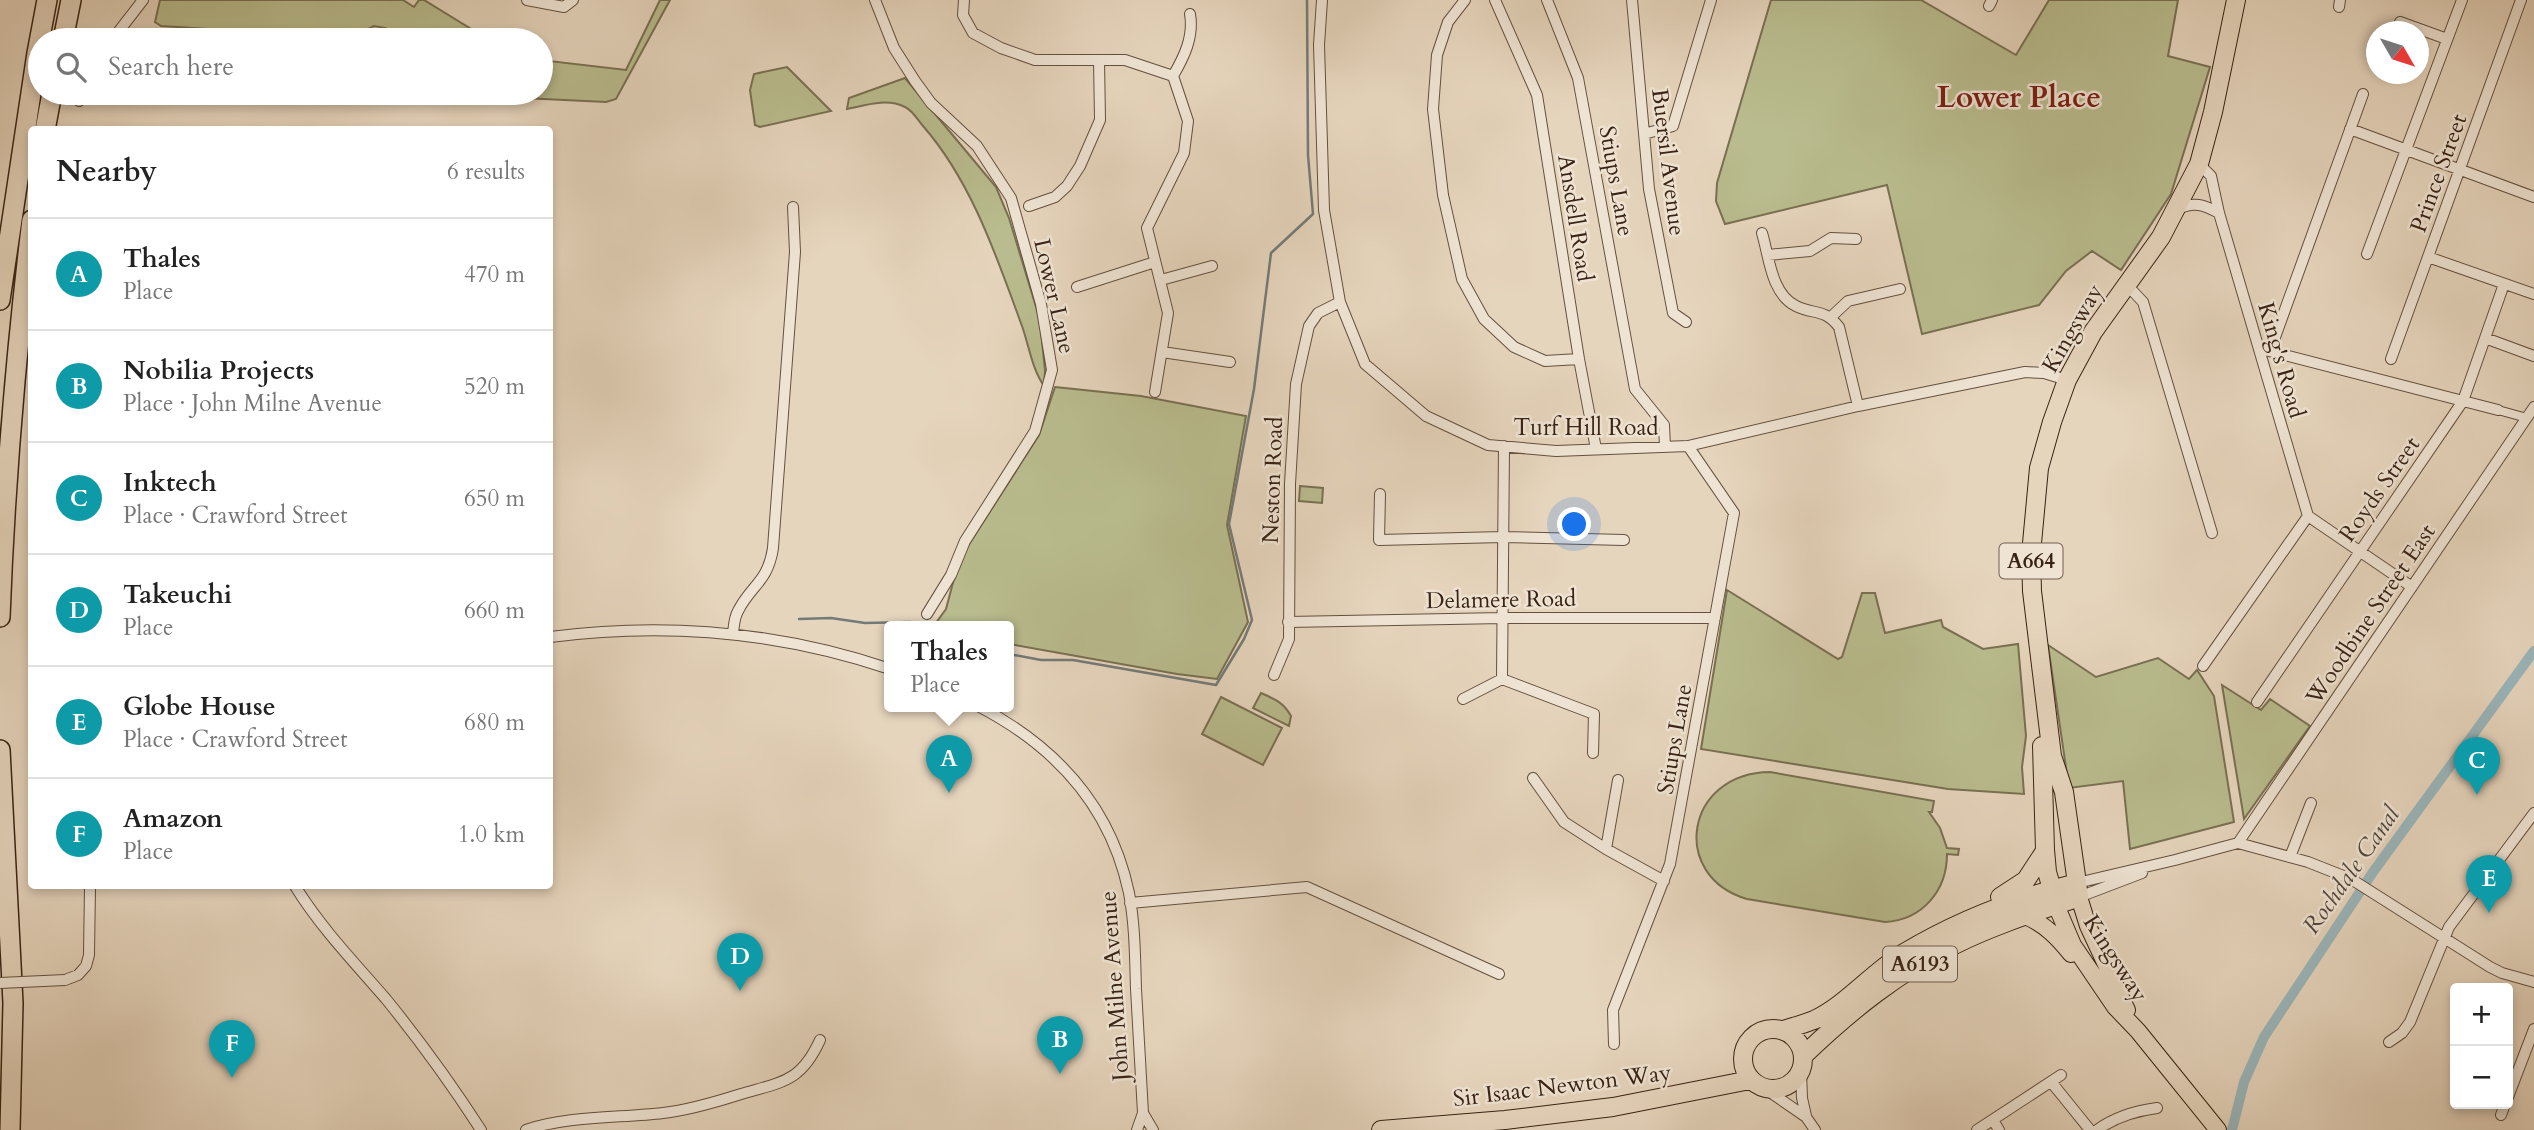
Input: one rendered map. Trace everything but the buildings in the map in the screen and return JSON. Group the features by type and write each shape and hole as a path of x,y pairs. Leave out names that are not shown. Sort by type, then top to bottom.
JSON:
{"highway":[{"path":"42,28 47,0"},
{"path":"65,28 71,0"},
{"name":"Kingsway","path":"2066,893 2064,792 2052,756 2032,591 2031,554 2039,468 2067,380 2093,332 2161,237 2199,164 2213,112 2236,0"},
{"path":"0,300 29,105"},
{"path":"46,126 50,105"},
{"path":"0,617 6,489 18,337 28,253"},
{"name":"Kingsway","path":"2046,701 2042,749 2047,872 2066,893"},
{"path":"0,750 19,1130"},
{"name":"A6193","path":"1743,1062 1743,1052 1754,1035 1763,1030 1783,1030 1814,1020 1833,1009 1903,954 2018,886 2031,874 2045,850"},
{"name":"A6193","path":"1949,928 2026,897 2066,893"},
{"name":"A6193","path":"1757,1084 1781,1088 1789,1085 1802,1064 1844,1017 1898,977 1960,942 2025,916 2066,893"},
{"path":"10,1130 13,1003"},
{"path":"1783,1030 1797,1040 1802,1064"},
{"path":"1743,1062 1757,1084"},
{"name":"Sir Isaac Newton Way","path":"1707,1089 1743,1062"},
{"name":"Sir Isaac Newton Way","path":"1381,1130 1505,1121 1612,1101 1757,1084"}],"main road":[{"name":"Kingsway","path":"2066,893 2071,928 2081,957 2115,1007 2138,1031 2214,1126"},
{"name":"Kingsway","path":"2066,893 2088,926 2138,1031"},
{"name":"A664","path":"2025,916 2038,921 2054,935 2089,981 2115,1007"}],"street":[{"path":"121,28 143,0"},
{"path":"527,0 564,7 573,0"},
{"name":"Lower Lane","path":"875,0 894,48 915,81 931,103 977,146 1011,198 1041,304 1052,370 1035,430 965,541 951,575 927,609"},
{"path":"964,0 963,15 973,33 1001,48 1035,60 1125,60 1173,76"},
{"name":"Turf Hill Road","path":"1322,0 1320,45 1324,208 1340,302 1366,364 1426,416 1488,445 1556,451 1688,446 1858,406 2025,372 2044,373 2067,380"},
{"path":"1465,0 1448,22 1437,55 1433,109 1443,195 1462,279 1485,319 1514,346 1545,361 1579,359"},
{"name":"Ansdell Road","path":"1495,0 1537,95 1596,449"},
{"name":"Stiups Lane","path":"1546,0 1578,78 1635,389 1664,425 1665,447"},
{"name":"Buersil Avenue","path":"1632,0 1649,189 1673,313 1686,322"},
{"path":"1644,134 1673,126 1712,0"},
{"path":"2367,254 2462,0"},
{"name":"Prince Street","path":"2391,359 2521,0"},
{"path":"1155,392 1168,313 1147,228 1184,153 1188,121 1173,76 1187,52 1191,23 1189,14"},
{"path":"2429,32 2447,39"},
{"path":"1030,206 1055,197 1067,186 1080,166 1100,120 1099,60"},
{"path":"2270,351 2363,94"},
{"path":"2350,129 2534,197"},
{"name":"King's Road","path":"2199,164 2211,176 2219,213 2308,516"},
{"path":"2176,210 2189,204 2203,205 2219,213"},
{"path":"733,633 738,611 763,579 774,548 795,252 793,207"},
{"path":"1762,233 1778,289 1795,306 1832,317 1839,327 1858,406"},
{"path":"1769,255 1810,251 1831,238 1856,239"},
{"path":"2428,257 2534,295"},
{"path":"1077,287 1155,262"},
{"path":"1161,281 1212,267"},
{"path":"2126,284 2143,302 2212,533"},
{"name":"Royds Street","path":"2257,702 2463,401 2504,284"},
{"path":"1832,317 1848,301 1900,289"},
{"path":"1883,293 1886,305"},
{"name":"Neston Road","path":"1274,675 1289,639 1290,484 1296,384 1309,326 1318,313 1340,302"},
{"path":"2486,338 2534,356"},
{"path":"2258,348 2527,418"},
{"path":"1162,352 1230,362"},
{"name":"Woodbine Street East","path":"2238,843 2534,407"},
{"path":"1502,679 1504,446"},
{"name":"Stiups Lane","path":"1614,1044 1614,1010 1670,864 1734,513 1688,446"},
{"path":"1380,494 1379,540 1503,537 1624,540"},
{"path":"2203,666 2308,516 2412,587"},
{"name":"Delamere Road","path":"1288,622 1715,618"},
{"path":"553,637 625,630 733,633 822,650 884,667"},
{"path":"1463,699 1502,679 1594,715 1593,754"},
{"name":"John Milne Avenue","path":"988,712 1033,739 1066,769 1085,794 1112,841 1125,877 1130,903 1143,1112 1137,1130"},
{"path":"1534,778 1564,822 1605,849 1664,881"},
{"path":"1605,849 1618,780"},
{"path":"2290,857 2311,803"},
{"path":"2389,1042 2402,1033 2410,1022 2449,927 2534,813"},
{"path":"2066,893 2238,843 2290,857 2351,879 2502,973 2534,982"},
{"path":"1130,903 1307,887 1499,974"},
{"path":"0,984 65,981 78,975 86,967 89,955 90,889"},
{"path":"297,889 340,947 418,1041 481,1130"},
{"path":"2513,1084 2534,1029"},
{"path":"526,1130 551,1124 667,1113 764,1087 788,1079 801,1071 812,1058 820,1040"},
{"path":"1802,1064 1802,1098 1806,1117"},
{"path":"1977,1130 2061,1075"},
{"path":"2052,1083 2090,1130"},
{"path":"1757,1084 1806,1117 1815,1130"},
{"path":"2097,1130 2112,1120 2140,1110 2157,1108"},
{"path":"2501,1115 2503,1109"},
{"name":"John Milne Avenue","path":"1143,1112 1153,1130"},
{"path":"1993,1120 1999,1130"}],"green space":[{"path":"160,0 403,0 414,7 419,0 424,0 470,28 192,28 161,26 155,22"},
{"path":"660,0 670,0 616,99 606,102 553,99 553,61 626,70"},
{"path":"1771,0 1921,0 2016,55 2049,0 2178,0 2168,56 2210,67 2171,194 2121,270 2092,251 2066,271 2039,305 1922,334 1887,185 1725,224 1716,201 1717,183"},
{"path":"787,67 831,111 760,127 755,125 750,90 754,74"},
{"path":"905,78 996,187 1009,218 1040,320 1044,386 981,221 956,171 940,148 915,115 898,104 869,104 847,109 849,98"},
{"path":"1055,387 1141,396 1246,416 1227,525 1248,622 1217,679 1014,645 1014,621 937,621 946,609 955,575 966,549 1039,435"},
{"path":"1300,486 1323,488 1322,503 1299,501"},
{"path":"1727,590 1838,659 1842,657 1862,593 1875,593 1885,633 1941,620 1943,627 1983,649 2018,644 2026,736 2022,767 2024,794 1948,789 1701,749"},
{"path":"2048,645 2096,677 2158,658 2189,679 2197,670 2214,696 2234,822 2130,849 2123,781 2069,788"},
{"path":"2222,685 2261,710 2270,699 2310,726 2244,819"},
{"path":"1261,693 1275,699 1285,708 1291,716 1289,726 1253,708"},
{"path":"1221,697 1282,728 1263,765 1202,734"},
{"path":"1770,772 1934,801 1932,812 1929,812 1940,828 1947,848 1959,849 1958,855 1947,854 1943,880 1930,901 1910,916 1885,922 1747,899 1722,887 1706,870 1698,849 1697,827 1705,807 1720,789 1741,777"}],"waterway":[{"path":"1014,655 1041,660 1073,660 1216,685 1244,639 1252,620 1229,524 1254,389 1271,253 1313,214 1308,155 1307,0"},
{"path":"799,619 831,618 884,623"},
{"name":"Rochdale Canal","path":"2232,1130 2244,1082 2264,1037 2373,872 2534,651"}],"place":[{"name":"Thales","path":"949,793"},
{"name":"Inktech","path":"2477,795"},
{"name":"Globe House","path":"2489,913"},
{"name":"Takeuchi","path":"740,991"},
{"name":"Nobilia Projects","path":"1060,1074"},
{"name":"Amazon","path":"232,1078"}],"district":[{"name":"Lower Place","path":"2019,97"}]}
